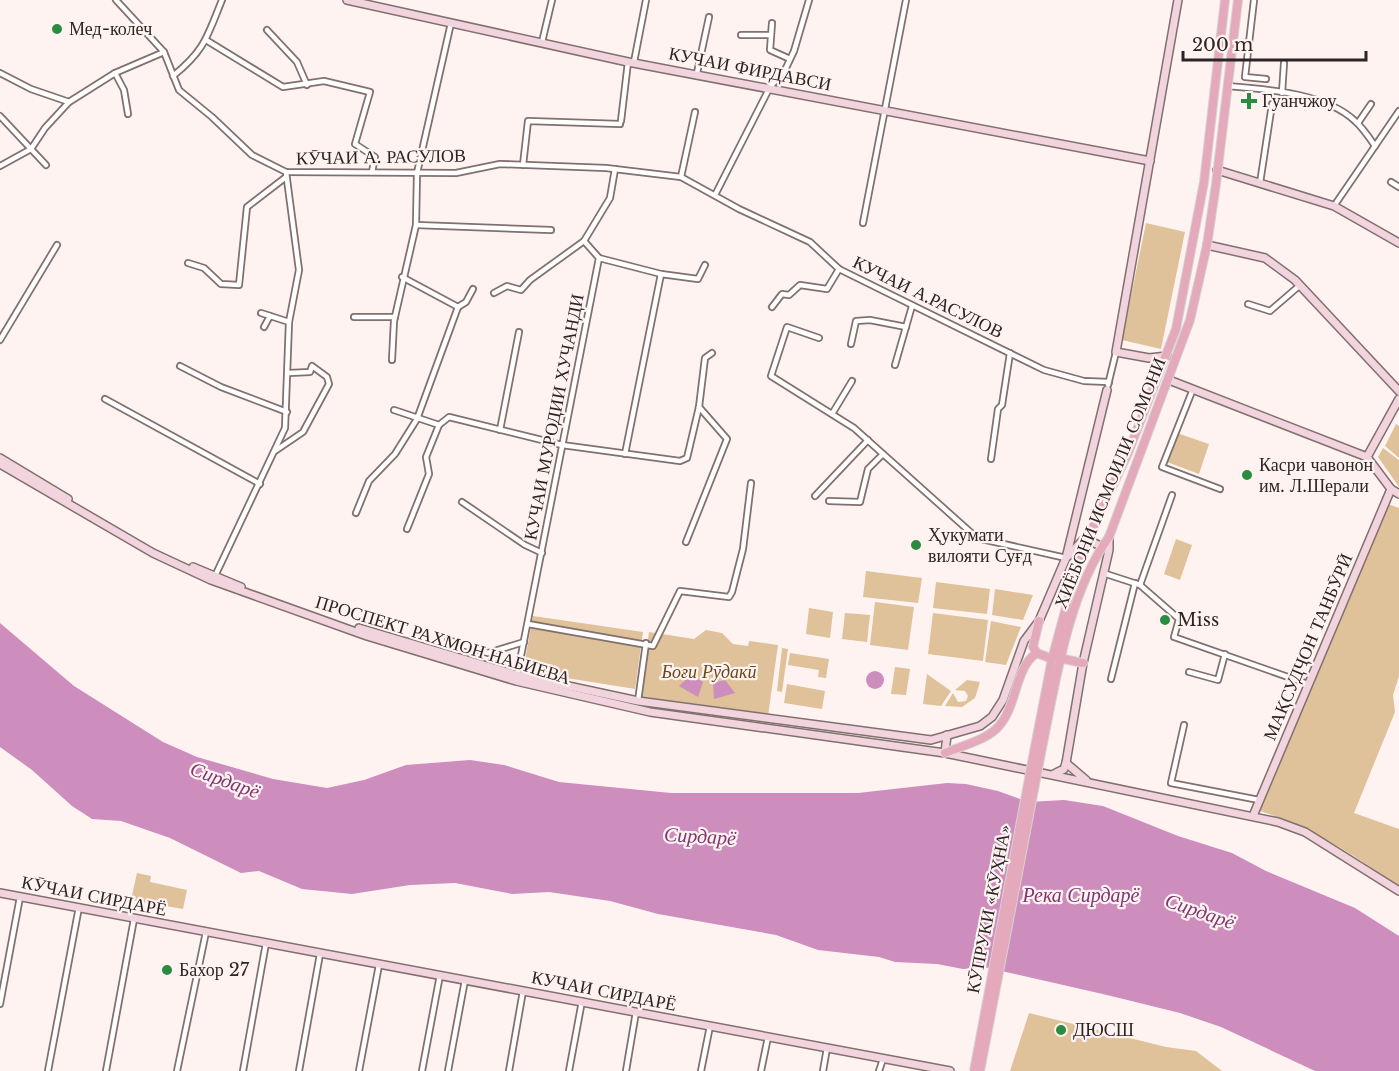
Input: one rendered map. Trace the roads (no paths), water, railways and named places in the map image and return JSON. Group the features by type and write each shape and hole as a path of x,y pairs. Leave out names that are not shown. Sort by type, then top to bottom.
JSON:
{"main road":[{"name":"КУЧАИ ФИРДАВСИ","path":"346,0 631,62 1150,161"},
{"path":"1167,356 1149,358 1116,352 1178,0"},
{"path":"1038,752 1055,658 1088,538 1128,453 1167,356 1189,266 1225,0"},
{"name":"ХИЁБОНИ ИСМОИЛИ СОМОНИ","path":"1055,658 1102,547 1109,537 1190,320 1207,245 1238,0"},
{"path":"1217,170 1334,206 1399,243"},
{"path":"1199,203 1206,201 1212,206"},
{"path":"1207,245 1265,258 1299,285 1399,391"},
{"path":"1169,380 1367,457 1391,489 1399,494"},
{"path":"1066,558 1107,390"},
{"path":"1367,457 1399,399"},
{"name":"ПРОСПЕКТ РАХМОН НАБИЕВА","path":"0,458 154,548 215,576 355,627 517,678 638,701 798,725 931,740 980,726 992,717 1003,700 1024,641 1039,621 1066,558"},
{"name":"ПРОСПЕКТ РАХМОН НАБИЕВА","path":"0,464 153,553 210,580 368,636 650,712 945,753 1278,822 1305,832 1399,891"},
{"name":"МАҚСУДҶОН ТАНБӮРӢ","path":"1253,816 1391,489"},
{"path":"1051,775 1064,769 1066,763 1083,663 1109,537"},
{"path":"1066,558 1083,539 1088,538 1102,547"},
{"path":"1037,653 1033,644 1039,621"},
{"path":"1037,653 1083,663"},
{"path":"945,753 994,731 1004,720 1028,660 1037,653"},
{"path":"945,753 947,735"},
{"name":"КӮПРУКИ «КӮҲНА»","path":"974,1071 1038,752"},
{"name":"КӮПРУКИ «КӮҲНА»","path":"980,1071 1038,752"},
{"path":"1066,763 1073,771 1091,783"},
{"name":"КӮЧАИ СИРДАРЁ","path":"0,893 206,932"},
{"name":"КУЧАИ СИРДАРЁ","path":"206,932 947,1071"}],"street":[{"path":"116,0 164,52 173,76 196,57 206,40 222,0"},
{"path":"542,42 552,0"},
{"path":"523,165 528,121 620,123 631,62 646,0"},
{"path":"715,195 770,87 790,60 805,22 809,0"},
{"path":"863,223 887,111 906,0"},
{"path":"1254,0 1245,77 1266,79"},
{"path":"697,73 709,17"},
{"path":"392,360 395,317 402,277 416,225 417,172 451,22"},
{"path":"772,23 770,51 790,60"},
{"path":"267,30 297,62 307,85"},
{"path":"741,35 771,35"},
{"path":"206,40 283,87 324,81 370,92 355,144 375,157 372,172"},
{"path":"0,166 31,149 45,128 69,102 116,73 164,52"},
{"path":"1282,93 1284,63"},
{"path":"0,73 31,88 69,102"},
{"path":"116,73 124,90 128,114"},
{"name":"КӮЧАИ А. РАСУЛОВ","path":"173,76 179,90 252,155 286,175 372,172 456,173 500,164 615,169 681,177 715,195"},
{"path":"1227,86 1282,93 1340,110 1358,123 1375,146"},
{"path":"1260,183 1272,104"},
{"path":"1358,123 1371,104"},
{"path":"1334,206 1399,111"},
{"path":"681,177 695,112"},
{"path":"0,116 46,165"},
{"path":"494,292 507,286 521,290 530,280 584,241 610,198 615,169"},
{"path":"188,263 207,270 221,284 239,285 247,207 286,175"},
{"path":"215,576 285,428 289,373 289,322 299,270 286,175"},
{"path":"1391,182 1399,187"},
{"name":"КУЧАИ А.РАСУЛОВ","path":"715,195 810,242 839,269 1011,353 1063,377 1109,382"},
{"path":"416,225 551,230"},
{"path":"584,241 599,258 661,274 698,279 705,265"},
{"path":"0,340 57,245"},
{"name":"КУЧАИ МУРОДИИ ХУЧАНДИ","path":"517,678 599,258"},
{"path":"772,307 782,294 789,295 801,285 828,289 839,269"},
{"path":"625,454 661,274"},
{"path":"402,277 458,307"},
{"path":"1248,304 1270,311 1299,285"},
{"path":"356,513 369,481 395,454 417,419 458,307 466,303 473,289"},
{"path":"895,365 912,306"},
{"path":"261,313 289,322"},
{"path":"264,327 270,316"},
{"path":"354,317 395,317"},
{"path":"851,344 856,321 870,320 906,327"},
{"path":"819,338 788,327 771,376 854,428 977,538 1066,558"},
{"path":"500,430 519,332"},
{"path":"407,529 429,474 426,457 439,425 449,417 562,445 680,461 687,458 699,407 705,358 711,352"},
{"path":"1107,390 1116,352"},
{"path":"991,459 998,410 1002,405 1011,353"},
{"path":"180,366 221,387 287,412"},
{"path":"275,451 303,432 329,384 327,377 312,366 310,372 289,373"},
{"path":"832,414 852,381"},
{"path":"1193,389 1162,467 1220,489"},
{"path":"105,399 260,484"},
{"path":"686,542 727,439 699,407"},
{"path":"394,410 439,425"},
{"path":"815,496 868,440"},
{"path":"829,501 860,502 868,469 883,454"},
{"path":"528,624 653,646 659,638 680,591 729,597 743,549 751,483"},
{"path":"1111,679 1137,584 1172,495"},
{"path":"462,502 525,545 542,553"},
{"path":"1103,573 1137,584 1179,619 1174,637 1308,684"},
{"path":"448,640 488,653 524,642"},
{"path":"638,701 646,643"},
{"path":"1189,672 1218,680 1225,654"},
{"path":"1184,725 1171,783 1259,800"},
{"path":"0,1004 20,897"},
{"path":"48,1071 79,908"},
{"path":"106,1071 134,919"},
{"path":"177,1071 206,932"},
{"path":"243,1071 266,943"},
{"path":"299,1071 320,954"},
{"path":"359,1071 379,965"},
{"path":"422,1071 440,975"},
{"path":"448,1071 465,980"},
{"path":"509,1071 523,991"},
{"path":"569,1071 582,1001"},
{"path":"626,1071 636,1012"},
{"path":"701,1071 710,1026"},
{"path":"761,1071 768,1037"},
{"path":"823,1071 827,1048"},
{"path":"879,1071 882,1059"}],"water":[{"name":"Река Сирдарё","path":"0,623 74,686 163,742 197,757 273,779 327,788 364,780 406,765 470,760 504,765 559,782 671,793 858,793 947,783 966,784 998,791 1028,802 1064,800 1103,806 1178,836 1232,853 1266,871 1355,908 1399,936 1399,1071 1315,1071 1221,1027 1180,1013 1107,995 984,967 963,969 937,964 895,962 879,957 818,950 776,935 658,914 610,901 549,892 512,894 455,883 410,885 352,894 302,889 259,871 241,873 170,838 121,821 92,819 72,806 32,770 0,747"},
{"path":"875,671 883,676 884,680 879,688 875,689 867,684 866,680 871,672"},
{"path":"691,675 703,682 698,697 679,686"},
{"path":"725,680 735,693 714,699 713,683"}],"place":[{"name":"Мед-колеч","path":"57,29"},
{"name":"Гуанчжоу","path":"1249,101"},
{"name":"Касри чавонон им. Л.Шерали","path":"1247,475"},
{"name":"Ҳукумати вилояти Суғд","path":"916,545"},
{"name":"Miss","path":"1165,620"},
{"name":"Бахор 27","path":"167,970"},
{"name":"ДЮСШ","path":"1061,1030"}],"park label":[{"name":"Боғи Рӯдакӣ","path":"709,672"}],"water label":[{"name":"Сирдарё","path":"225,780"},
{"name":"Сирдарё","path":"700,836"},
{"name":"Сирдарё","path":"1200,911"}]}
